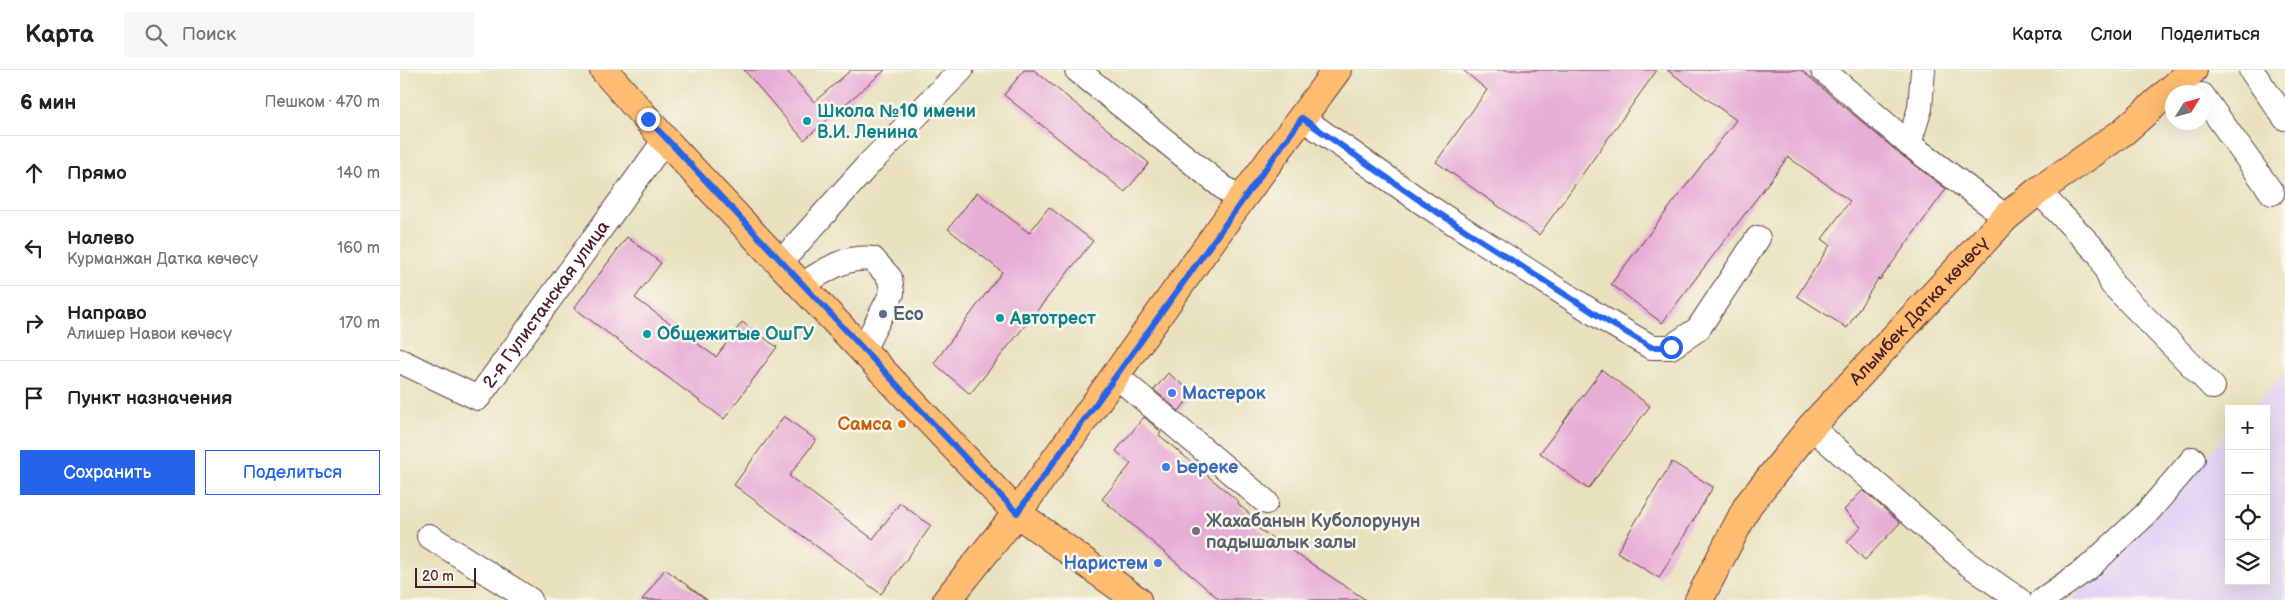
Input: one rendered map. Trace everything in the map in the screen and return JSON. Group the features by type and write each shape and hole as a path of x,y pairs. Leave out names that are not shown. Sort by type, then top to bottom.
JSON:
{"main road":[{"path":"604,70 665,140 1017,513 1137,600"},
{"path":"947,600 1017,513 1240,201 1337,70"},
{"name":"Алымбек Датка көчөсү","path":"1699,600 1748,505 1811,427 2006,217 2038,191 2196,83"}],"street":[{"path":"780,263 867,166 961,70"},
{"path":"1077,70 1240,201"},
{"path":"1823,70 1909,144 2006,217"},
{"path":"1909,144 1920,108 1923,70"},
{"path":"2252,70 2285,118"},
{"path":"2196,83 2272,193"},
{"path":"1302,118 1426,205 1605,320 1651,347 1671,347 1698,330 1758,238"},
{"name":"2-я Гулистанская улица","path":"400,361 478,398 665,140"},
{"path":"2038,191 2101,256 2112,284 2213,387"},
{"path":"801,285 843,261 857,258 873,259 890,278 892,293 863,350"},
{"path":"1116,375 1266,502"},
{"path":"1811,427 1968,564 2019,600"},
{"path":"2042,600 2088,568 2146,514 2193,459"},
{"path":"429,536 530,600"}],"shaded area":[{"path":"2285,373 2285,600 2071,600 2225,436 2225,585 2270,585 2270,405 2255,405"}],"building":[{"name":"Школа №10 имени В.И. Ленина","path":"744,70 786,70 814,102 851,70 885,70 804,140"},
{"path":"1024,70 1034,70 1149,163 1125,192 1004,95"},
{"path":"1463,70 1657,70 1539,235 1436,162 1487,90"},
{"path":"1667,70 1801,70 1900,154 1946,189 1880,280 1878,279 1847,328 1797,296 1830,245 1822,239 1850,201 1788,157 1662,323 1611,284 1736,120"},
{"name":"Автотрест","path":"977,192 1029,233 1049,207 1093,241 970,394 934,363 1002,272 948,229"},
{"name":"Общежитые ОшГУ","path":"627,237 661,263 635,298 716,357 742,322 777,347 724,419 574,308"},
{"path":"1602,370 1650,406 1588,489 1540,453"},
{"name":"Мастерок","path":"1168,373 1193,393 1179,411 1154,390"},
{"path":"784,416 816,440 789,476 873,539 900,503 931,526 881,594 734,485"},
{"path":"1144,417 1161,432 1159,435 1239,502 1238,504 1260,523 1256,527 1366,600 1220,600 1102,499 1131,464 1116,451"},
{"path":"1672,462 1713,487 1659,578 1617,552"},
{"path":"1863,490 1900,523 1865,560 1847,542 1861,527 1844,510"},
{"path":"665,569 707,600 642,600"}],"place":[{"name":"Школа №10 имени В.И. Ленина","path":"807,121"},
{"name":"Есо","path":"883,314"},
{"name":"Автотрест","path":"1000,318"},
{"name":"Общежитые ОшГУ","path":"647,334"},
{"name":"Мастерок","path":"1172,393"},
{"name":"Самса","path":"902,424"},
{"name":"Ьереке","path":"1166,467"},
{"name":"Жахабанын Куболорунун падышалык залы","path":"1196,531"},
{"name":"Наристем","path":"1158,563"}],"route":[{"path":"648,119 665,140 780,263 1017,513 1240,201 1302,118 1426,205 1605,320 1651,347 1671,347"}]}
